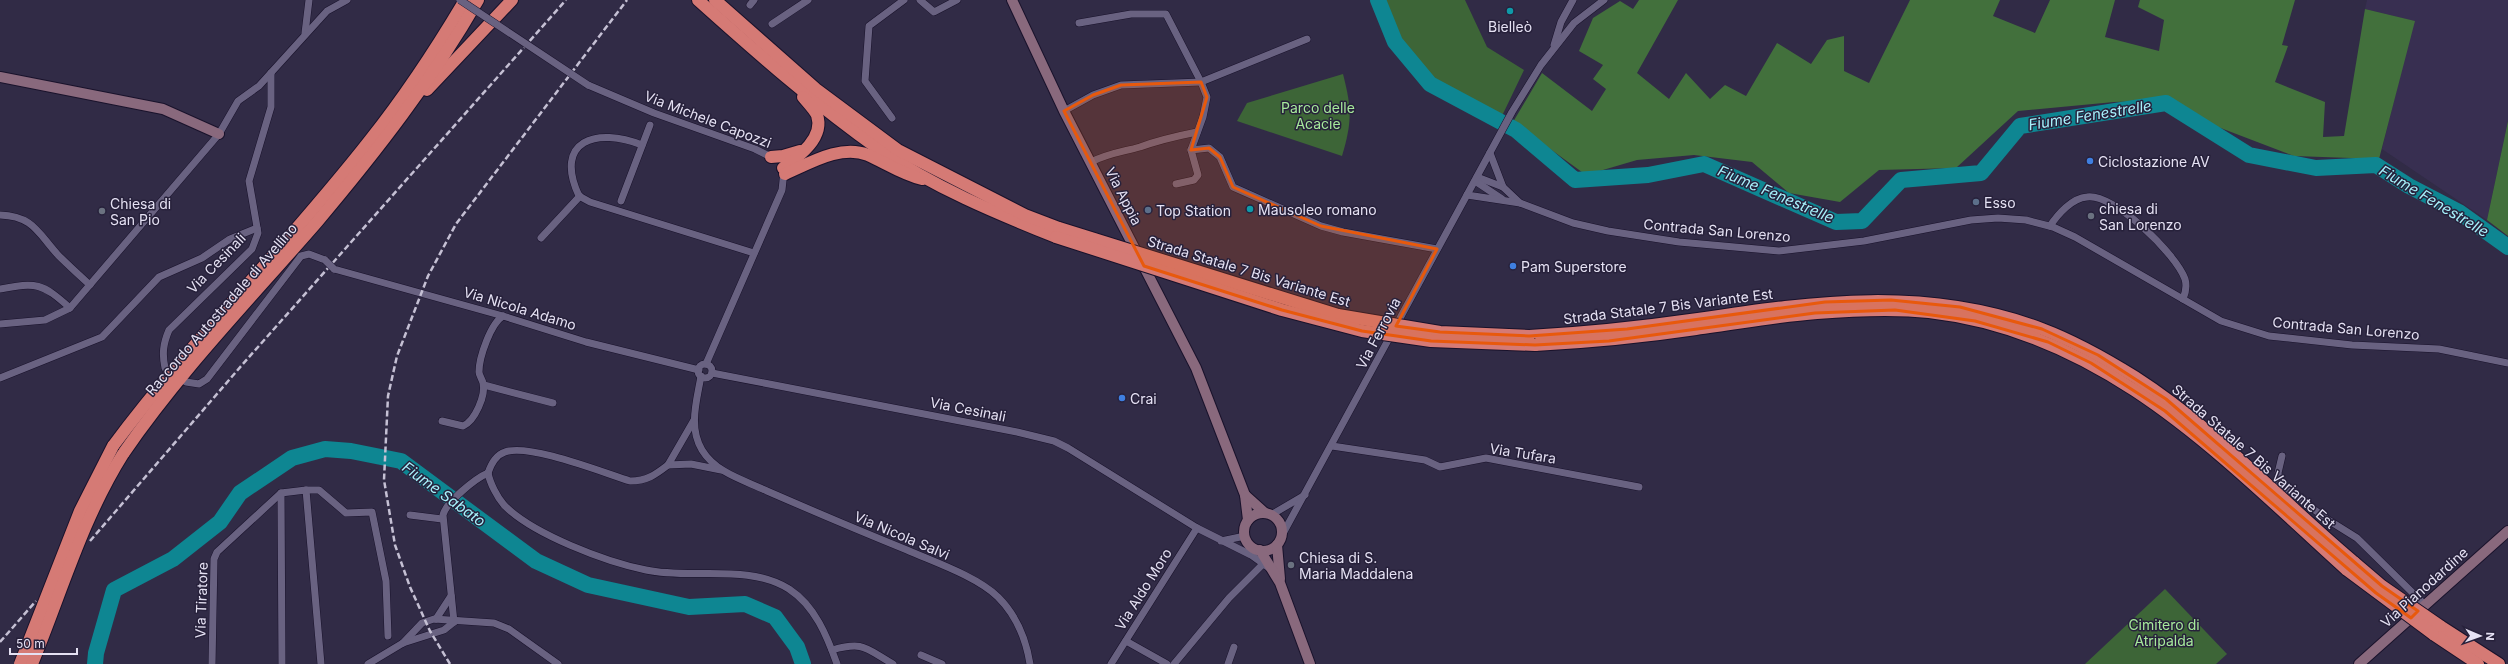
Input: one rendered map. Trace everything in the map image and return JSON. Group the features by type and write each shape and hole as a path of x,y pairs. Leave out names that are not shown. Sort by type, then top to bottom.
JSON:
{"highway":[{"name":"Raccordo Autostradale di Avellino","path":"20,664 80,511 113,446 178,364 370,140 425,64 465,0"},
{"name":"Raccordo Autostradale di Avellino","path":"32,664 90,516 103,488 123,454 154,410 350,183 416,97 478,0"},
{"path":"416,97 434,83 512,0"},
{"name":"Strada Statale 7 Bis Variante Est","path":"698,0 784,75 881,150 936,183 1057,232 1338,315 1440,332 1532,341 1801,304 1868,300 1940,304 2022,322 2066,339 2098,355 2166,399 2210,434 2351,567 2382,586 2478,664"},
{"name":"Strada Statale 7 Bis Variante Est","path":"715,0 816,89 898,150 1057,232"},
{"path":"784,75 817,116 817,132 807,148 784,171"},
{"path":"771,157 794,154 807,148"},
{"path":"784,171 832,154 851,152 867,155 907,176 936,183"},
{"name":"Strada Statale 7 Bis Variante Est","path":"2437,630 2470,645 2499,664"},
{"path":"2470,645 2506,664"}],"street":[{"path":"305,33 309,0"},
{"path":"0,324 45,320 70,308 219,134 238,100 259,86 305,33 327,11 347,0"},
{"name":"Via Michele Capozzi","path":"460,0 588,85 642,108 771,157 784,171"},
{"path":"772,24 808,0"},
{"path":"892,118 865,81 869,26 904,0"},
{"path":"920,0 934,12 957,0"},
{"name":"Via Appia","path":"1012,0 1064,111 1196,368 1245,495 1248,520"},
{"path":"1553,49 1561,22 1573,0"},
{"name":"Via Ferrovia","path":"1278,542 1307,493 1512,112 1541,65 1553,49 1574,24 1604,0"},
{"path":"1078,23 1131,14 1166,14 1201,82 1207,97 1191,150 1198,175 1194,180 1176,184"},
{"path":"1064,111 1094,95 1121,85 1201,82 1307,39"},
{"name":"Via Cesinali","path":"165,368 162,354 164,340 168,330 252,249 257,240 258,228 248,181 271,107 271,73"},
{"path":"0,77 163,109 219,134"},
{"path":"621,201 650,125"},
{"path":"1091,162 1109,153 1140,147 1159,139 1197,132"},
{"path":"642,145 622,139 598,138 585,141 578,146 572,154 570,165 575,187 580,196 590,202 754,253"},
{"path":"1191,150 1209,148 1220,157 1233,187 1314,223 1343,232 1437,249"},
{"name":"Contrada San Lorenzo","path":"1490,153 1503,187 1520,203"},
{"path":"723,471 707,457 695,434 694,420 700,366 706,364 782,190 784,171"},
{"name":"Contrada San Lorenzo","path":"1476,179 1503,187"},
{"name":"Contrada San Lorenzo","path":"1476,179 1505,201"},
{"name":"Contrada San Lorenzo","path":"1467,195 1520,203 1566,221 1608,231 1679,242 1779,251 1864,241 1971,220 1998,218 2026,220 2050,226 2075,237 2221,321 2285,339 2439,349 2508,363"},
{"path":"541,238 580,196"},
{"path":"2050,226 2060,212 2086,196 2096,196 2108,201 2123,210 2177,265 2186,284 2184,299"},
{"path":"0,214 14,215 34,224 58,254 90,285"},
{"path":"0,378 102,337 159,277 202,258 230,239 258,228"},
{"name":"Via Nicola Adamo","path":"186,382 199,384 207,379 302,256 309,254 325,260 334,269 503,316 586,342 700,373"},
{"path":"0,289 25,284 37,285 50,290 70,308"},
{"path":"442,421 463,426 471,422 479,407 484,385 478,372 490,333 497,320 503,316"},
{"path":"700,373 707,377 712,373 711,367 706,364"},
{"name":"Via Cesinali","path":"712,373 1017,432 1054,441 1107,470 1197,528 1221,541 1256,553 1264,564 1272,570"},
{"path":"484,385 553,403"},
{"path":"454,622 452,594 442,519 446,506 472,483 488,473 493,462 500,455 506,452 522,450 538,452 630,481 642,481 652,477 668,465 694,420"},
{"name":"Via Tufara","path":"1332,446 1425,460 1440,467 1486,458 1639,487"},
{"path":"2282,456 2278,473 2278,481 2325,518 2357,538 2374,553 2401,583 2425,605"},
{"path":"696,466 707,457"},
{"path":"668,465 696,466 723,471"},
{"name":"Via Nicola Salvi","path":"723,471 938,563 985,588 1006,606 1018,624 1030,664"},
{"path":"488,473 492,486 504,504 536,530 608,559 647,570 757,578 788,589 800,598 817,618 838,664"},
{"path":"306,490 320,664"},
{"path":"282,664 281,493 319,490 346,513 372,512 386,581 388,636"},
{"name":"Via Tiratore","path":"212,664 214,559 216,552 281,493"},
{"path":"1307,493 1268,514 1258,514 1248,520 1245,536 1250,546 1272,570 1280,583 1310,664"},
{"name":"Via Appia","path":"1245,495 1268,514"},
{"path":"1268,514 1281,528 1278,542 1280,583"},
{"path":"410,515 442,519"},
{"name":"Via Aldo Moro","path":"1111,664 1197,528"},
{"name":"Via Pianodardine","path":"2359,664 2508,531"},
{"path":"1221,541 1245,536"},
{"path":"1256,553 1268,550 1278,542"},
{"path":"1174,664 1230,598 1264,564"},
{"path":"403,643 422,624 436,618 447,605 452,594"},
{"path":"436,618 454,622 502,625 558,664"},
{"path":"368,664 403,643 444,630 454,622"},
{"path":"1126,641 1167,664"},
{"path":"832,650 852,644 859,645 893,664"},
{"path":"1228,664 1234,646"},
{"path":"921,655 942,664"}],"highlighted area":[{"path":"1201,82 1207,97 1191,150 1209,148 1220,157 1233,187 1321,226 1437,249 1396,326 1440,332 1529,336 1627,329 1825,302 1891,300 1960,307 2042,329 2098,355 2166,399 2382,586 2418,611 2411,618 2376,593 2165,411 2091,363 2048,342 1975,321 1895,310 1815,313 1609,341 1535,345 1431,341 1362,331 1282,310 1144,266 1064,111 1093,95 1121,85"}],"shaded area":[{"path":"2367,0 2508,0 2508,121 2487,220 2382,149 2414,21 2365,9"}],"green space":[{"path":"1382,0 1465,0 1487,47 1524,70 1501,118 1434,81 1399,43"},
{"path":"1639,0 1678,0 1637,73 1669,99 1686,73 1710,99 1725,85 1746,96 1777,43 1811,64 1827,40 1844,36 1844,71 1869,83 1910,0 2000,0 1993,16 2035,33 2050,0 2115,0 2105,37 2159,51 2164,20 2138,7 2140,0 2295,0 2282,45 2288,46 2275,82 2325,102 2323,137 2344,136 2365,9 2415,21 2379,159 2294,156 2218,127 2172,100 2114,102 2018,111 1956,168 1879,170 1840,202 1789,193 1752,162 1694,155 1637,160 1586,175 1513,122 1542,73 1592,111 1606,89 1593,79 1603,65 1579,51 1593,18 1620,1 1633,9"},
{"name":"Parco delle Acacie","path":"1343,74 1350,115 1348,134 1342,156 1237,121 1247,103"},
{"path":"2508,121 2508,236 2487,220"},
{"name":"Cimitero di Atripalda","path":"2165,589 2227,654 2216,664 2085,664"}],"waterway":[{"name":"Fiume Fenestrelle","path":"1378,0 1395,42 1430,84 1516,130 1575,180 1648,175 1704,164 1836,222 1862,221 1901,180 1981,173 2020,126 2166,103 2249,155 2316,168 2376,165 2409,186 2459,212 2508,247"},
{"name":"Fiume Sabato","path":"95,664 96,653 114,590 173,559 220,522 240,493 292,458 325,449 351,451 401,461 536,561 588,585 689,607 745,604 775,617 797,647 803,664"}],"railway":[{"path":"90,541 242,365 566,0"},
{"path":"450,664 430,631 410,587 395,545 384,480 388,396 397,356 428,276 456,224 627,0"},
{"path":"0,642 36,601"}],"place":[{"name":"Bielleò","path":"1510,11"},
{"name":"Ciclostazione AV","path":"2090,161"},
{"name":"Esso","path":"1976,202"},
{"name":"Mausoleo romano","path":"1250,209"},
{"name":"Top Station","path":"1148,210"},
{"name":"Chiesa di San Pio","path":"102,211"},
{"name":"chiesa di San Lorenzo","path":"2091,216"},
{"name":"Pam Superstore","path":"1513,266"},
{"name":"Crai","path":"1122,398"},
{"name":"Chiesa di S. Maria Maddalena","path":"1291,565"}]}
